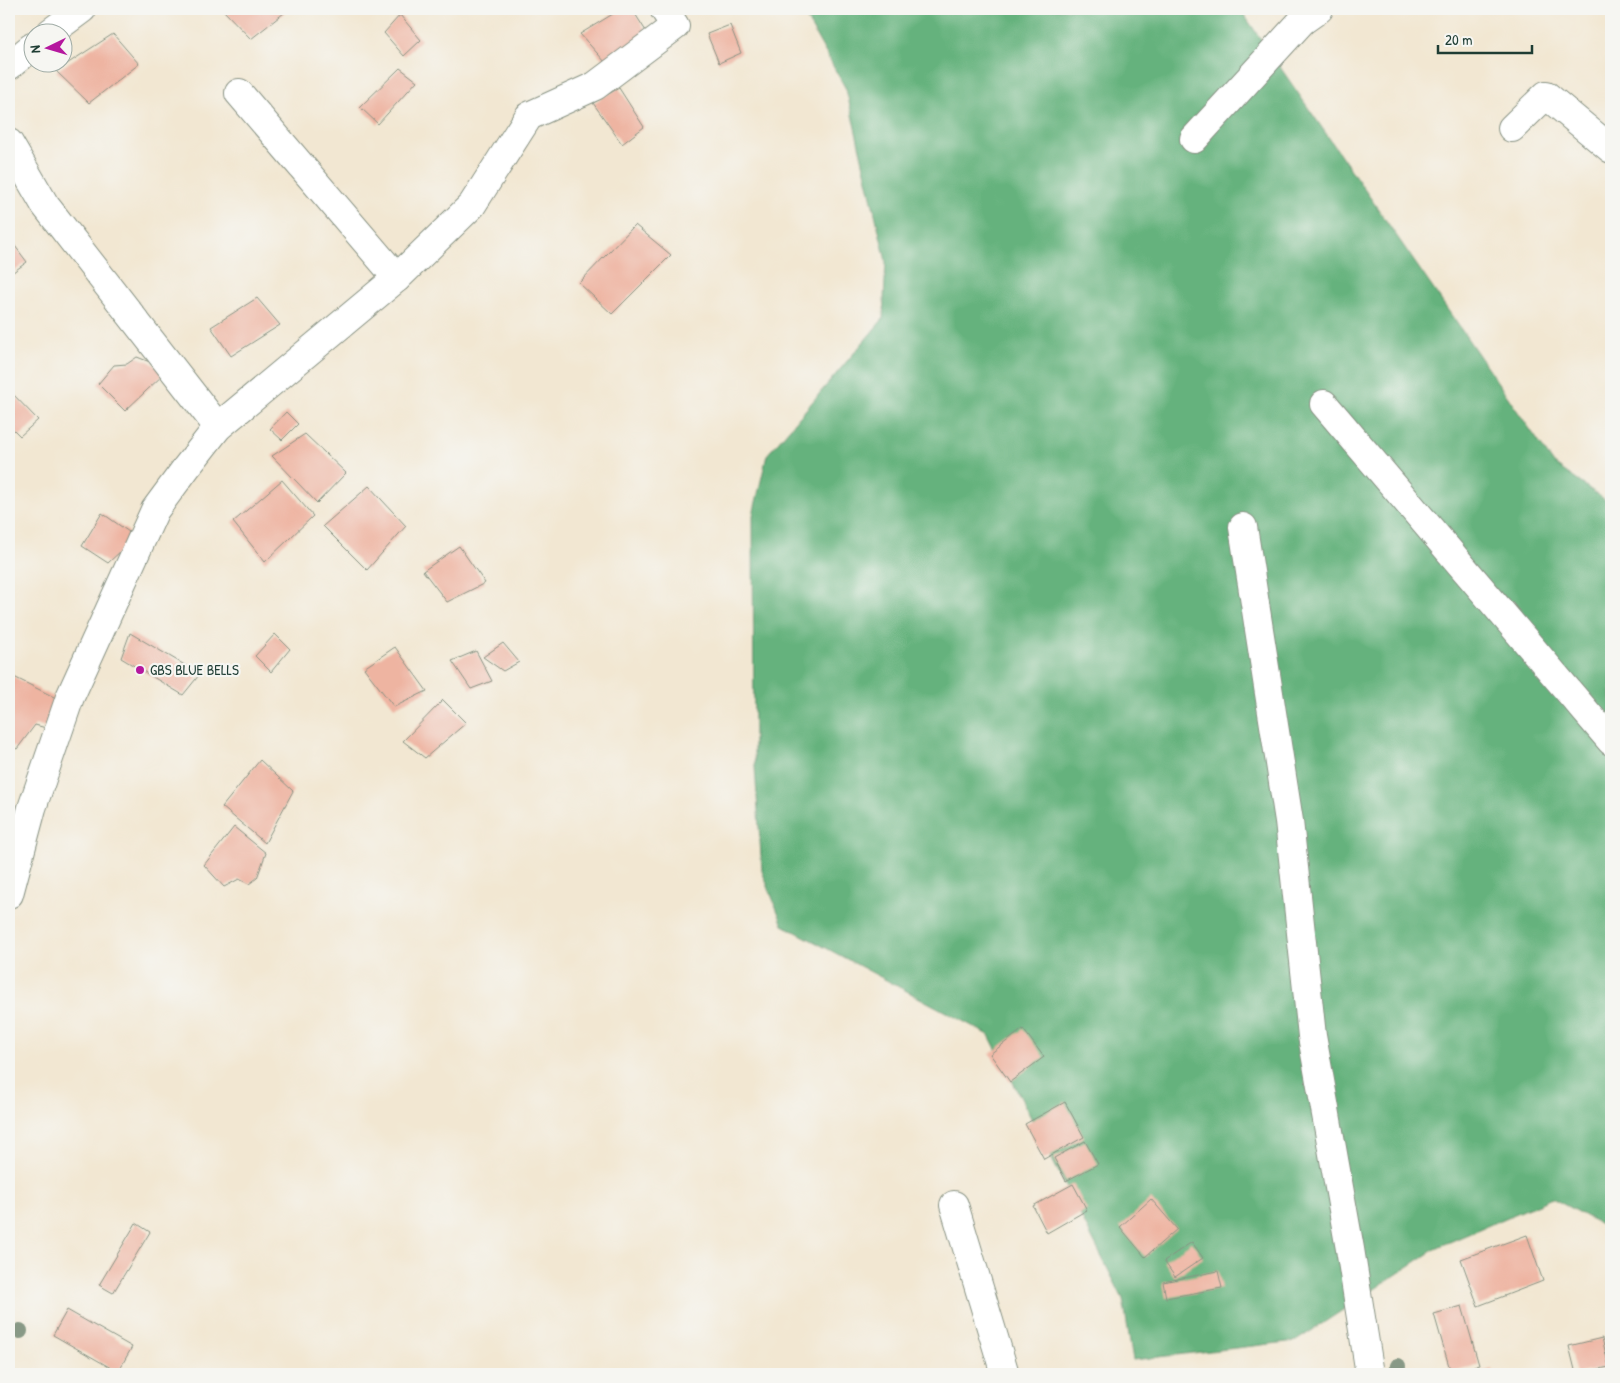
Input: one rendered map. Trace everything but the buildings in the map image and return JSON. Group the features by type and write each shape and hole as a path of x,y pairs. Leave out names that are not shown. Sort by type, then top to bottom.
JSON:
{"street":[{"path":"65,22 82,9"},
{"path":"9,894 32,808 70,697 155,510 218,427 397,278 472,205 529,116 595,86 675,26 664,9"},
{"path":"1194,139 1302,21 1319,9"},
{"path":"9,66 22,55"},
{"path":"239,94 397,278"},
{"path":"1512,128 1546,95 1611,149"},
{"path":"9,143 45,205 218,427"},
{"path":"1324,404 1611,741"},
{"path":"1243,527 1289,821 1312,1036 1370,1374"},
{"path":"954,1205 1005,1374"}],"green space":[{"path":"801,9 1240,9 1554,464 1611,504 1611,1230 1552,1198 1438,1247 1296,1341 1133,1360 1123,1299 989,1035 783,925 762,871 754,752 753,515 767,455 883,319 886,261 846,89"}],"place":[{"name":"GBS BLUE BELLS","path":"140,670"}]}
